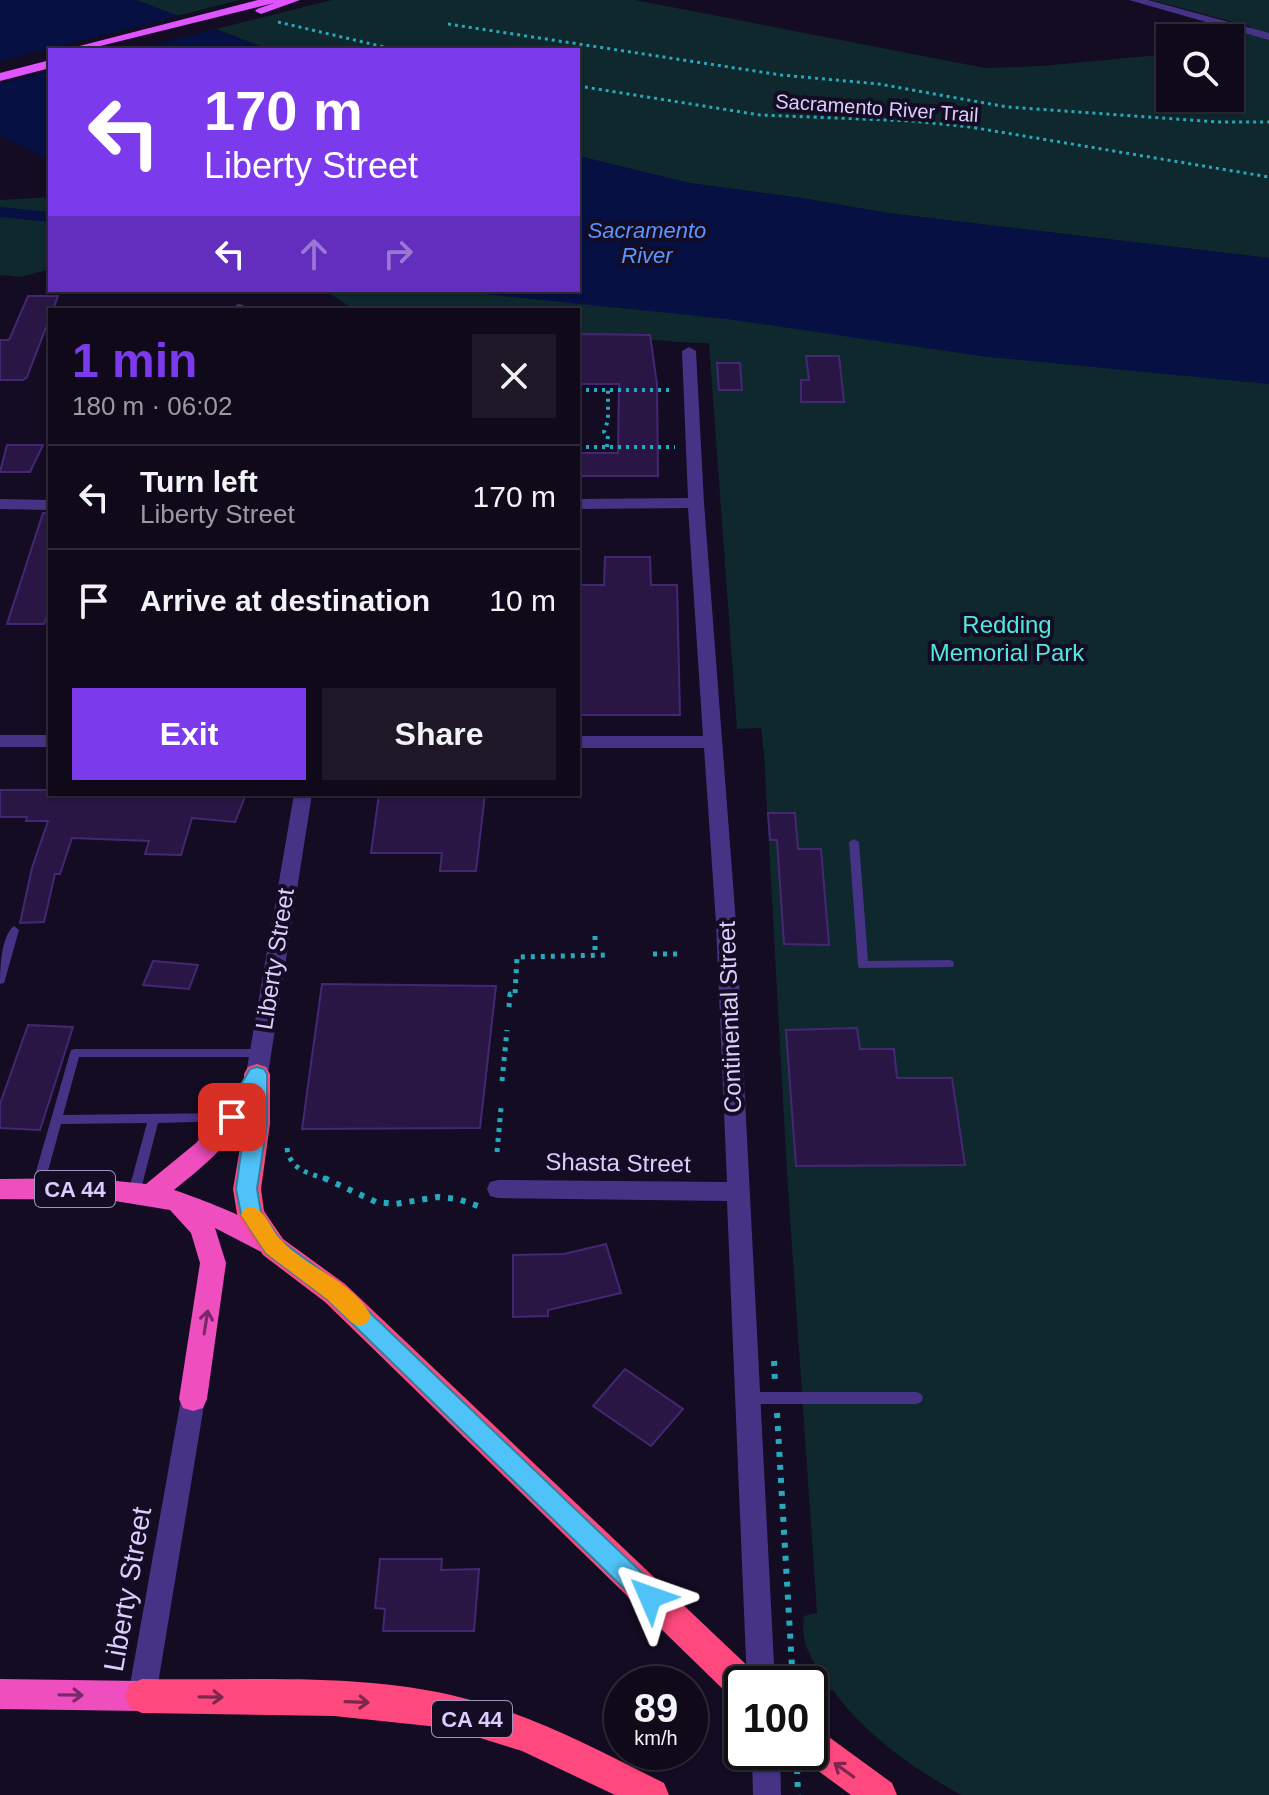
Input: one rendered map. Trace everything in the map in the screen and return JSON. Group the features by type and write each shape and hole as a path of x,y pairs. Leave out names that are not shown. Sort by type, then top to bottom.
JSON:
{"highway":[{"path":"258,1064 257,1124 247,1189 251,1214 273,1247"},
{"path":"193,1399 213,1263 202,1228 153,1196 205,1150 232,1117"},
{"name":"CA 44","path":"0,1189 153,1196 239,1228 273,1247 335,1293 724,1667"},
{"name":"CA 44","path":"0,1694 372,1702 449,1712 536,1742 652,1795"},
{"path":"828,1757 880,1795"}],"main road":[{"path":"78,48 273,2 294,0"},
{"path":"113,48 273,2"},
{"path":"0,68 48,56"},
{"path":"0,77 48,65"}],"street":[{"path":"1135,0 1269,37"},
{"name":"Continental Street","path":"689,351 696,503 726,923 760,1666"},
{"path":"580,504 696,503"},
{"path":"0,504 48,505"},
{"path":"0,741 48,741"},
{"path":"580,742 713,742"},
{"name":"Liberty Street","path":"232,1117 258,1064 303,796"},
{"name":"Shasta Street","path":"498,1189 737,1192"},
{"name":"Liberty Street","path":"142,1696 193,1399"},
{"path":"766,1770 767,1795"}],"lane":[{"path":"854,842 863,965 949,964"},
{"path":"0,980 14,930"},
{"path":"37,1189 75,1053 258,1064"},
{"path":"55,1120 232,1117"},
{"path":"153,1120 153,1196"},
{"path":"747,1398 917,1398"}],"path":[{"path":"269,21 320,29 390,48"},
{"path":"448,24 781,75 879,84 987,104 1218,122 1269,122"},
{"name":"Sacramento River Trail","path":"580,86 760,115 912,121 970,127 1269,177"},
{"path":"580,390 675,390"},
{"path":"607,447 608,435 604,432 608,420 608,390"},
{"path":"580,447 676,447"},
{"path":"595,936 595,955"},
{"path":"653,954 683,954"},
{"path":"509,1007 510,994 515,995 517,957 608,955"},
{"path":"502,1081 507,1030"},
{"path":"497,1152 501,1108"},
{"path":"287,1148 291,1161 300,1171 347,1186 376,1202 395,1204 438,1197 458,1199 478,1206"}],"green space":[{"path":"136,0 239,0 177,16"},
{"path":"332,0 635,0 985,68 1156,55 1156,112 1244,112 1244,32 1252,27 1151,0 1269,0 1269,258 887,213 689,183 580,156 580,48 265,48 216,29"},
{"path":"48,197 48,270 21,277 0,275 0,200"},
{"name":"Redding Memorial Park","path":"332,292 510,292 1269,373 1269,1795 961,1795 891,1749 859,1721 833,1690 828,1690 828,1666 816,1666 804,1640 803,1629 804,1616 817,1613 787,1173 764,753 761,728 737,729 709,343 580,336 580,308 352,308"}],"water":[{"path":"0,0 136,0 265,48 48,48 48,159 0,136"},
{"name":"Sacramento River","path":"580,156 689,183 887,213 1269,258 1269,384 980,356 727,319 464,292 580,292"}],"pier":[{"path":"187,14 222,27 141,48 52,48"},
{"path":"48,49 48,72 0,84 0,61"}],"building":[{"path":"28,296 58,296 53,308 48,308 48,322 27,377 23,380 0,380 0,340 9,340"},
{"path":"580,334 650,335 657,384 658,476 580,476 580,453 618,453 619,384 580,384"},
{"path":"806,356 839,356 844,402 801,402 801,380 809,380"},
{"path":"717,363 740,363 742,390 719,390"},
{"path":"7,445 43,445 30,472 0,472"},
{"path":"43,513 48,513 48,613 44,624 7,624"},
{"path":"605,557 650,557 651,585 677,585 680,715 580,715 580,585 604,585"},
{"path":"0,790 48,790 48,796 245,796 235,822 192,818 181,855 145,854 149,841 72,838 60,874 55,874 44,922 20,923 32,868 48,821 0,817"},
{"path":"379,796 485,796 476,871 440,871 442,853 371,853"},
{"path":"768,813 795,813 798,849 821,849 829,945 784,944 777,840 770,840"},
{"path":"153,961 198,965 189,989 143,985"},
{"path":"322,984 496,986 480,1128 302,1129"},
{"path":"28,1025 73,1027 40,1130 0,1128 0,1104"},
{"path":"857,1028 860,1049 894,1049 897,1078 952,1078 965,1165 796,1166 786,1030"},
{"path":"606,1244 621,1293 548,1310 548,1316 513,1317 513,1255 564,1254"},
{"path":"625,1369 683,1409 651,1446 593,1406"},
{"path":"380,1559 442,1559 441,1570 479,1569 474,1631 383,1631 385,1609 375,1608"}],"waterway":[{"path":"0,212 48,217"}],"slow traffic":[{"path":"252,1215 273,1247 305,1269 360,1316"}],"route":[{"path":"232,1117 257,1074 257,1124 247,1189 248,1204 257,1226 273,1247 335,1293 650,1597"}]}
